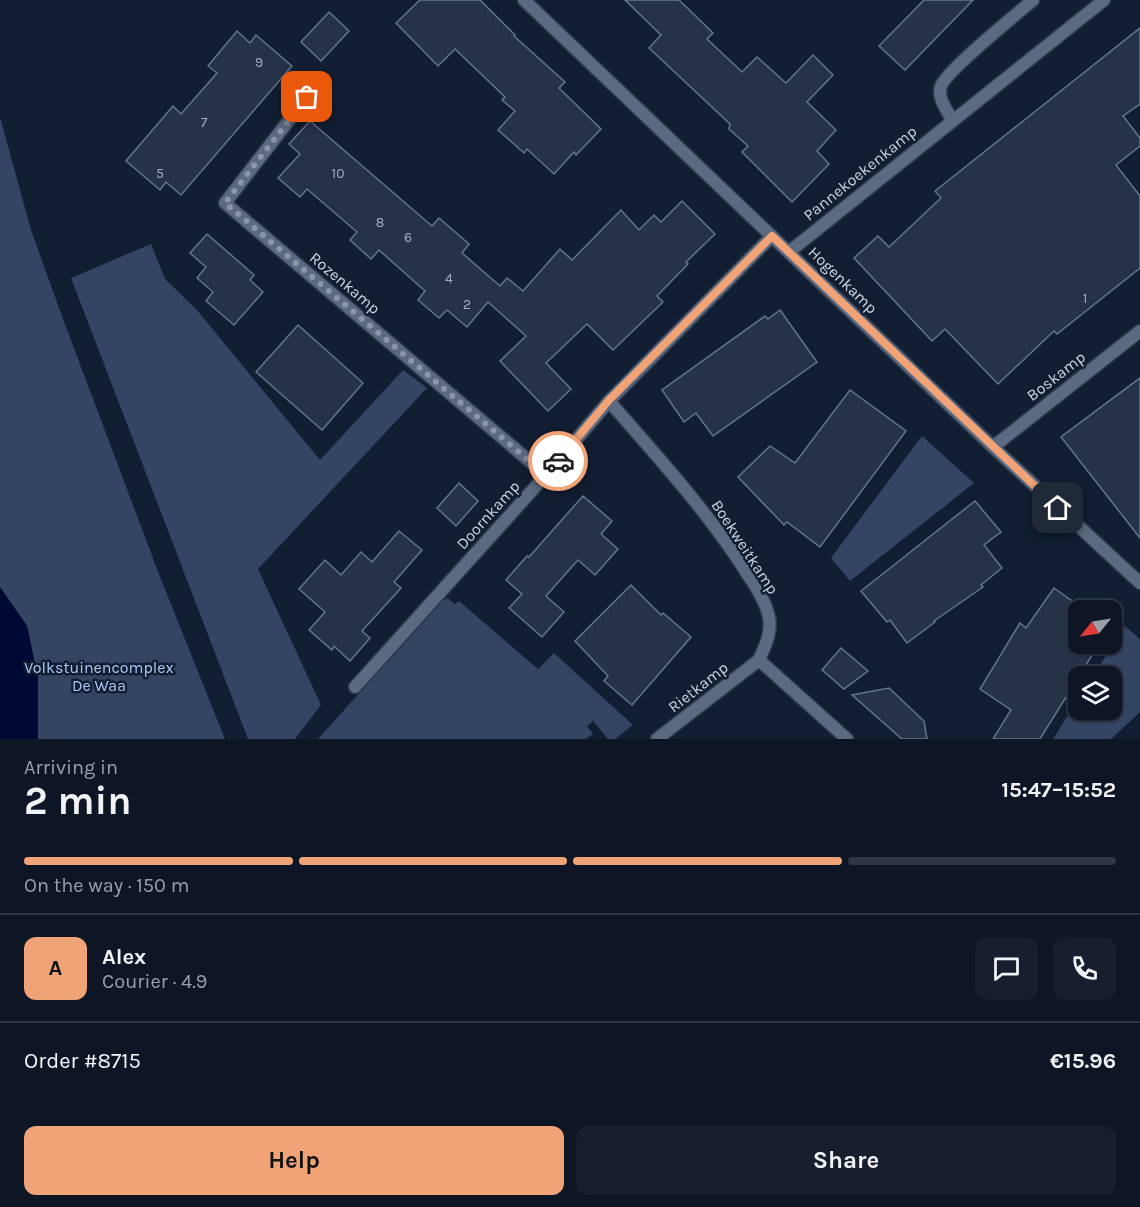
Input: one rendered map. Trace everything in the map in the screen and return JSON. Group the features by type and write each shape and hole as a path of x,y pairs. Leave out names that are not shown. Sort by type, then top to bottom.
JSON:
{"street":[{"name":"Hogenkamp","path":"524,0 993,447 1140,583"},
{"path":"952,120 940,97 941,85 965,59 1033,0"},
{"name":"Pannekoekenkamp","path":"789,252 1104,0"},
{"name":"Rozenkamp","path":"307,97 225,203 546,475"},
{"name":"Doornkamp","path":"355,687 546,475 609,400 772,236"},
{"name":"Boskamp","path":"993,447 1140,331"},
{"name":"Boekweitkamp","path":"609,400 688,492 723,538 758,591 769,616 769,637 759,660"},
{"path":"759,660 847,739"},
{"name":"Rietkamp","path":"657,739 759,660"}],"green space":[{"name":"Volkstuinencomplex De Waa","path":"0,117 31,230 63,319 157,569 225,739 38,739 38,678 27,626 0,587"},
{"path":"151,244 165,279 197,310 320,460 403,370 427,388 258,569 321,705 295,739 248,739 71,278"},
{"path":"922,436 974,483 850,581 831,558"},
{"path":"447,598 455,604 459,601 538,669 554,653 633,725 615,739 608,739 593,721 587,726 593,734 586,739 318,739"},
{"path":"1125,626 1140,639 1140,712 1111,739 1053,739 1068,715 1068,720 1122,720 1122,666 1099,666 1107,654 1122,654 1122,631"}],"shaded area":[{"path":"0,587 27,626 38,678 38,739 0,739"}],"building":[{"path":"420,0 480,0 514,36 565,82 559,88 601,129 576,155 574,152 554,174 527,149 524,153 498,130 515,111 502,100 505,97 455,49 438,66 396,23"},
{"path":"625,0 679,0 713,33 707,39 742,72 757,57 786,83 813,55 833,75 807,102 836,130 817,151 829,164 792,202 742,152 748,146 729,129 730,124 649,48 661,35"},
{"path":"924,0 973,0 905,70 879,46"},
{"path":"329,12 349,31 321,61 301,42"},
{"path":"1140,28 1140,104 1123,116 1140,138 1140,146 1116,165 1140,196 1140,268 1057,334 1054,331 998,384 945,329 932,341 854,258 878,236 889,247 941,198 935,191"},
{"path":"237,31 250,43 256,35 292,66 181,195 166,182 160,190 126,161 173,106 181,114 217,73 208,66"},
{"path":"310,121 432,226 439,218 469,244 462,253 500,286 507,278 523,291 560,249 572,260 621,210 639,230 654,215 661,222 682,201 715,234 686,262 688,264 657,296 663,302 613,350 587,324 546,363 571,389 548,411 500,361 526,336 488,302 467,327 447,310 439,318 418,300 425,291 379,250 371,259 350,240 357,232 307,189 300,197 278,178 300,154 289,144"},
{"path":"207,234 254,275 250,280 263,292 234,325 206,301 213,292 197,278 206,267 190,253"},
{"path":"780,310 817,362 713,436 696,413 684,422 662,390 765,316 768,319"},
{"path":"298,325 363,383 322,430 256,372"},
{"path":"1140,378 1140,538 1061,437"},
{"path":"850,390 906,431 820,547 787,522 784,525 738,477 770,446 795,463"},
{"path":"459,483 478,501 456,526 437,508"},
{"path":"583,496 612,521 601,534 618,549 595,575 578,560 546,596 564,612 542,637 509,608 522,594 506,580"},
{"path":"975,501 1001,532 984,545 1002,568 981,585 983,587 907,643 890,620 887,622 861,591"},
{"path":"399,531 422,550 394,582 401,588 362,631 370,638 350,661 334,646 332,650 309,630 325,612 299,589 325,560 341,575 361,552 372,562"},
{"path":"631,585 661,615 663,613 691,637 632,705 604,681 608,676 575,641"},
{"path":"1054,588 1071,600 1068,600 1068,654 1093,654 1085,666 1068,666 1068,694 1040,739 993,739 1011,710 980,689 1020,623 1026,628"},
{"path":"841,648 868,671 844,689 822,670"},
{"path":"889,688 924,721 927,739 902,739 852,695"}],"way so far":[{"path":"307,97 225,203 546,475 558,461"}],"route":[{"path":"558,461 609,400 772,236 1058,508"}]}
